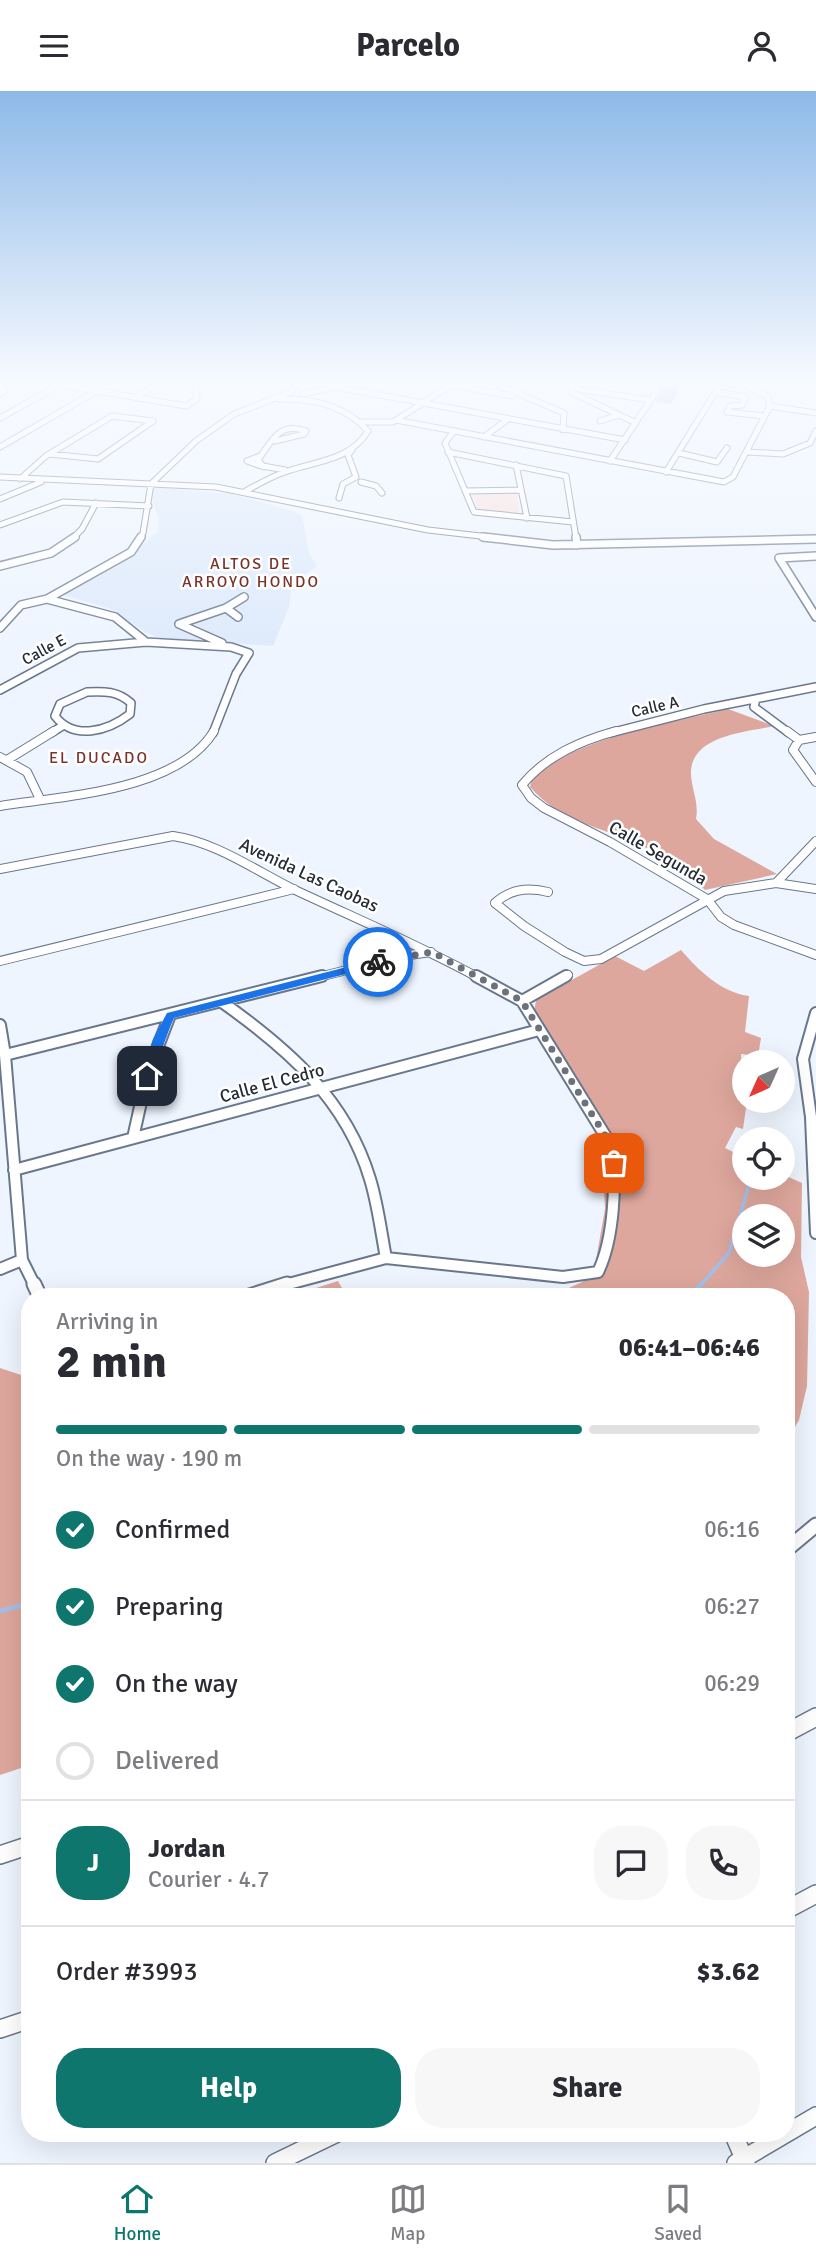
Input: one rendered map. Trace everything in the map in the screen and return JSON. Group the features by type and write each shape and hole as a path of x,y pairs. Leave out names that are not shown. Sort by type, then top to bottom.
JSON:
{"street":[{"path":"39,480 216,487 428,530 516,542 577,545 815,541"},
{"path":"0,499 47,480"},
{"path":"0,628 21,605 47,599 131,552 143,533 149,506 148,494 156,480"},
{"path":"244,492 268,480"},
{"path":"338,498 346,483 357,480"},
{"path":"361,480 376,486 382,493"},
{"path":"460,480 477,513 573,522"},
{"path":"518,480 527,518"},
{"path":"567,480 577,545"},
{"path":"704,480 716,482 730,480"},
{"path":"465,491 520,490"},
{"path":"0,525 56,503 149,506"},
{"path":"0,566 27,561 54,551 76,536 96,503"},
{"path":"816,556 780,558 816,617"},
{"path":"0,806 148,777 191,756 207,742 219,720 238,666 249,653 179,624 226,608 244,597"},
{"path":"47,599 115,617 146,642"},
{"path":"226,608 238,617"},
{"name":"Calle E","path":"0,690 78,648 146,642 231,647"},
{"name":"Calle A","path":"523,789 523,781 529,772 552,755 605,733 816,687"},
{"path":"40,799 32,776 4,758 64,726 83,730 117,724 130,714 131,703 119,694 109,692 76,695 67,699 56,710 58,721 64,726"},
{"path":"756,699 754,707 799,740 816,737"},
{"path":"799,740 793,750 816,782"},
{"name":"Calle Segunda","path":"523,789 544,808 610,842 707,899 721,917 734,925 816,955"},
{"name":"Avenida Las Caobas","path":"0,869 184,836 432,952 522,1001"},
{"path":"776,883 812,853 816,841"},
{"path":"548,892 539,889 514,891 495,903 508,915 584,961 601,959 724,891 776,883 816,889"},
{"path":"0,961 294,889"},
{"path":"402,956 405,940"},
{"path":"5,1055 402,956 432,952"},
{"path":"275,1288 337,1269 386,1258 563,1277 592,1274 601,1268 608,1243 614,1153 522,1001 568,975"},
{"path":"222,1002 302,1063 342,1114 360,1149 370,1180 386,1258"},
{"path":"816,1013 803,1059 813,1108 816,1228"},
{"path":"133,1138 141,1095 159,1039 170,1015"},
{"path":"0,1024 5,1055 22,1260 36,1288"},
{"name":"Calle El Cedro","path":"14,1170 539,1030"},
{"path":"0,1269 22,1260"},
{"path":"795,1542 816,1525"},
{"path":"795,1728 816,1717"},
{"path":"0,1855 21,1848"},
{"path":"795,1905 816,1894"},
{"path":"0,2029 21,2022"},
{"path":"795,2129 816,2116"},
{"path":"275,2163 318,2142"},
{"path":"736,2142 742,2161 773,2142"}],"shaded area":[{"path":"151,487 231,494 293,511 302,516 309,553 317,566 292,584 289,607 273,646 160,638 145,632 109,608 63,595 124,561 158,531 159,520"},
{"path":"472,493 517,493 520,516 478,511"},
{"path":"728,709 774,726 722,738 699,751 693,762 691,775 697,807 696,819 714,839 777,874 705,890 665,859 638,844 567,816 530,787 533,774 579,750 652,726"},
{"path":"681,950 703,973 720,985 749,996 745,1032 761,1038 759,1050 732,1050 732,1113 745,1113 743,1127 732,1127 732,1135 725,1148 732,1151 732,1190 795,1190 795,1180 802,1183 801,1257 809,1292 807,1386 795,1427 795,1288 569,1288 593,1277 605,1209 601,1128 534,1013 536,1000 615,956 644,971"},
{"path":"338,1281 342,1288 316,1288"},
{"path":"0,1368 21,1375 21,1768 0,1775"}],"waterway":[{"path":"700,1286 729,1253 747,1190"},
{"path":"698,1288 701,1284"},
{"path":"0,1611 21,1605"}],"way so far":[{"path":"378,962 432,952 522,1001 611,1145 614,1163"}],"district":[{"name":"ALTOS DE ARROYO HONDO","path":"251,573"},
{"name":"EL DUCADO","path":"99,758"}],"route":[{"path":"147,1076 170,1015 378,962"}]}
